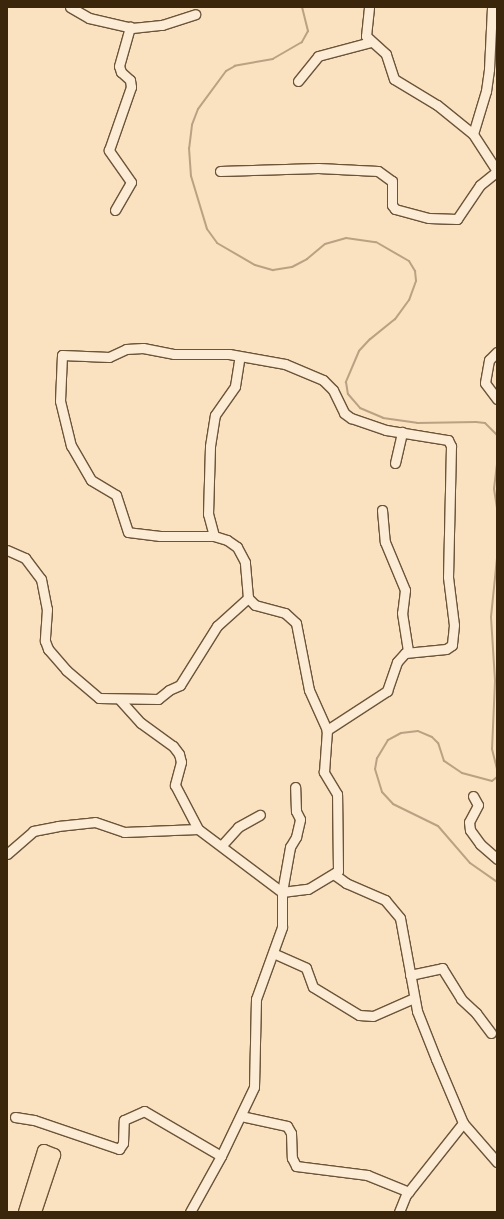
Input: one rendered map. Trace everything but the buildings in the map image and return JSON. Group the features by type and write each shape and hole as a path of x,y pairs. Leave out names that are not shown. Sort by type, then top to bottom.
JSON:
{"main road":[{"path":"25,1212 49,1153 35,1212"}],"street":[{"path":"70,7 89,18 130,27 162,25 195,14"},
{"path":"220,171 318,168 378,171 392,181 392,205 395,209 416,216 453,220 457,219 480,185 497,171 473,134 437,106 394,79 386,54 371,42 366,31 370,7"},
{"path":"473,134 488,76 492,7"},
{"path":"115,210 131,182 109,150 131,87 130,80 122,72 119,66 130,27"},
{"path":"298,81 318,56 371,42"},
{"path":"120,700 144,726 173,746 179,754 181,762 175,785 198,829 282,892 308,889 335,875 340,864 338,797 324,772 327,730 309,690 296,623 285,613 255,605 248,598 247,572 242,555 232,542 214,536 160,536 128,532 116,496 92,480 70,446 60,401 61,357 65,354 109,356 132,348 174,354 219,353 240,356 285,364 318,377 333,390 341,408 351,418 377,427 448,440 450,446 448,577 454,640 448,648 408,652 397,662 387,691 327,730"},
{"path":"497,352 489,360 485,383 497,399"},
{"path":"214,536 208,502 210,446 215,415 235,386 240,356"},
{"path":"395,463 402,432"},
{"path":"382,510 385,542 405,590 402,613 408,652"},
{"path":"7,550 26,558 41,580 47,609 45,641 48,649 66,670 96,696 120,700 158,699 169,690 180,686 220,622 248,598"},
{"path":"190,1212 241,1116 255,1081 256,999 282,927 282,892 290,846 296,837 300,819 296,811 295,787"},
{"path":"473,796 478,805 469,822 470,830 480,844 497,859"},
{"path":"222,846 238,827 260,815"},
{"path":"7,854 33,831 58,826 95,822 124,832 198,829"},
{"path":"335,875 346,882 376,895 396,912 401,921 414,998 463,1124 497,1162"},
{"path":"273,953 306,968 313,987 358,1015 373,1016 414,998"},
{"path":"410,975 442,968 461,999 476,1013 491,1033"},
{"path":"15,1117 38,1122 118,1149 123,1143 124,1120 144,1111 221,1156"},
{"path":"241,1116 287,1126 291,1133 292,1158 296,1166 367,1175 409,1192"},
{"path":"399,1212 409,1192 463,1124"}],"waterway":[{"path":"302,7 308,31 302,42 273,59 235,66 226,71 198,109 192,125 189,148 191,176 207,229 217,243 255,265 273,270 292,267 307,259 325,244 346,238 376,242 409,261 415,271 416,281 409,300 395,319 370,339 359,351 346,382 348,394 360,408 383,418 417,423 485,423 497,435"},
{"path":"497,464 494,489 497,508"},
{"path":"497,558 491,617 495,681 492,749 497,769"},
{"path":"497,777 492,781 462,773 444,761 438,743 432,737 418,731 401,733 388,740 377,758 375,769 382,792 393,804 438,826 470,863 497,882"}]}
